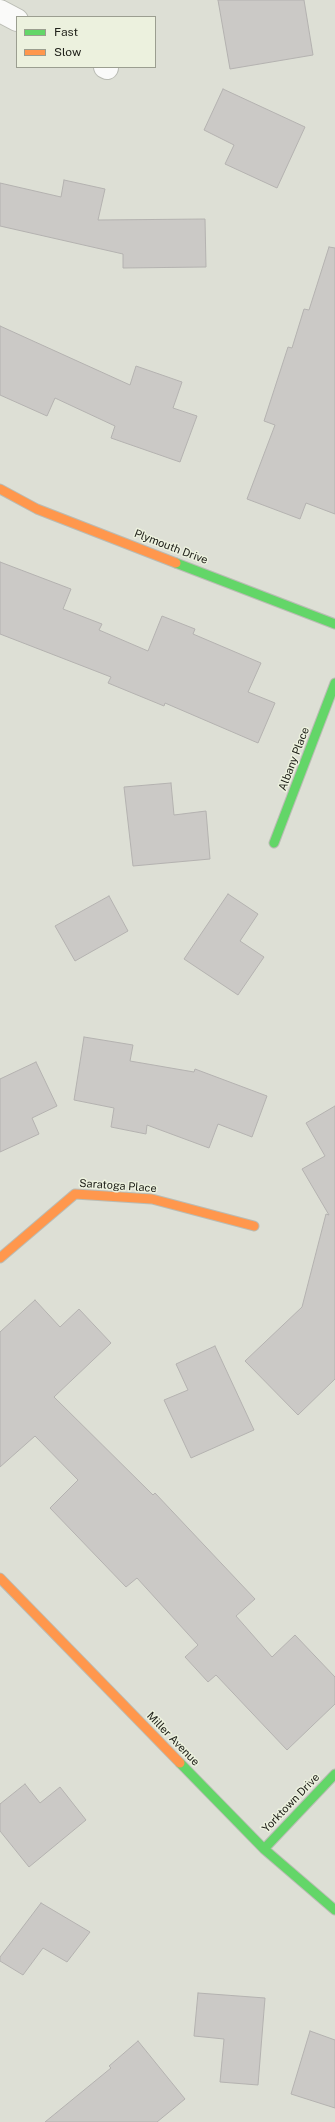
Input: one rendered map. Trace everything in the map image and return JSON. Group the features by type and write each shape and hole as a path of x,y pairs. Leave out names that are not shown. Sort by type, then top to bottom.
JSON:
{"street":[{"path":"0,11 16,19"},
{"name":"Plymouth Drive","path":"0,489 37,509 335,624"},
{"name":"Albany Place","path":"274,844 335,683"},
{"name":"Saratoga Place","path":"0,1258 75,1194 152,1199 254,1226"},
{"name":"Miller Avenue","path":"0,1578 264,1849 335,1910"},
{"name":"Yorktown Drive","path":"264,1849 335,1774"}],"building":[{"path":"218,0 304,0 313,55 230,69"},
{"path":"223,89 305,127 277,188 225,164 234,145 204,130"},
{"path":"64,180 105,189 98,220 205,219 206,267 123,268 123,254 0,226 0,183 61,197"},
{"path":"329,247 335,248 335,514 306,503 300,519 247,499 275,425 264,421 288,347 292,348 304,309 309,310"},
{"path":"0,326 130,385 136,366 182,382 173,408 197,416 180,462 111,438 115,426 55,398 47,416 0,395"},
{"path":"0,562 71,589 63,609 102,624 99,630 148,651 162,616 195,629 193,634 261,663 248,692 275,703 258,743 165,703 164,706 108,683 111,677 0,634"},
{"path":"171,783 174,815 206,811 210,859 133,866 124,787"},
{"path":"228,894 258,914 240,941 264,957 238,995 184,959"},
{"path":"109,896 128,931 75,961 55,926"},
{"path":"84,1037 133,1045 130,1061 194,1072 195,1069 267,1096 252,1137 218,1124 209,1148 147,1125 146,1134 111,1127 114,1108 74,1100"},
{"path":"36,1062 57,1106 32,1118 39,1134 0,1152 0,1079"},
{"path":"335,1106 335,1379 298,1415 245,1361 302,1307 326,1214 329,1215 302,1169 325,1156 306,1123"},
{"path":"35,1300 60,1327 79,1309 111,1343 54,1397 153,1495 155,1493 255,1599 236,1616 272,1657 295,1635 335,1677 335,1704 287,1750 216,1675 208,1682 185,1657 198,1645 137,1578 126,1587 50,1508 78,1480 35,1436 0,1467 0,1332"},
{"path":"215,1346 254,1430 191,1458 164,1400 188,1390 176,1364"},
{"path":"25,1784 40,1803 60,1787 86,1820 29,1867 0,1831 0,1804"},
{"path":"41,1903 90,1932 67,1962 43,1948 23,1975 0,1961 0,1957"},
{"path":"198,1993 265,1998 258,2085 220,2082 224,2039 194,2036"},
{"path":"310,2031 335,2040 335,2108 291,2094"},
{"path":"138,2041 185,2099 157,2122 45,2122 111,2068 109,2066"}],"traffic: fast":[{"path":"176,563 335,624"},
{"path":"274,843 335,683"},
{"path":"180,1763 264,1849 335,1910"},
{"path":"264,1849 335,1774"}],"traffic: slow":[{"path":"0,489 37,509 176,563"},
{"path":"0,1258 75,1194 152,1199 254,1226"},
{"path":"0,1578 180,1763"}]}
